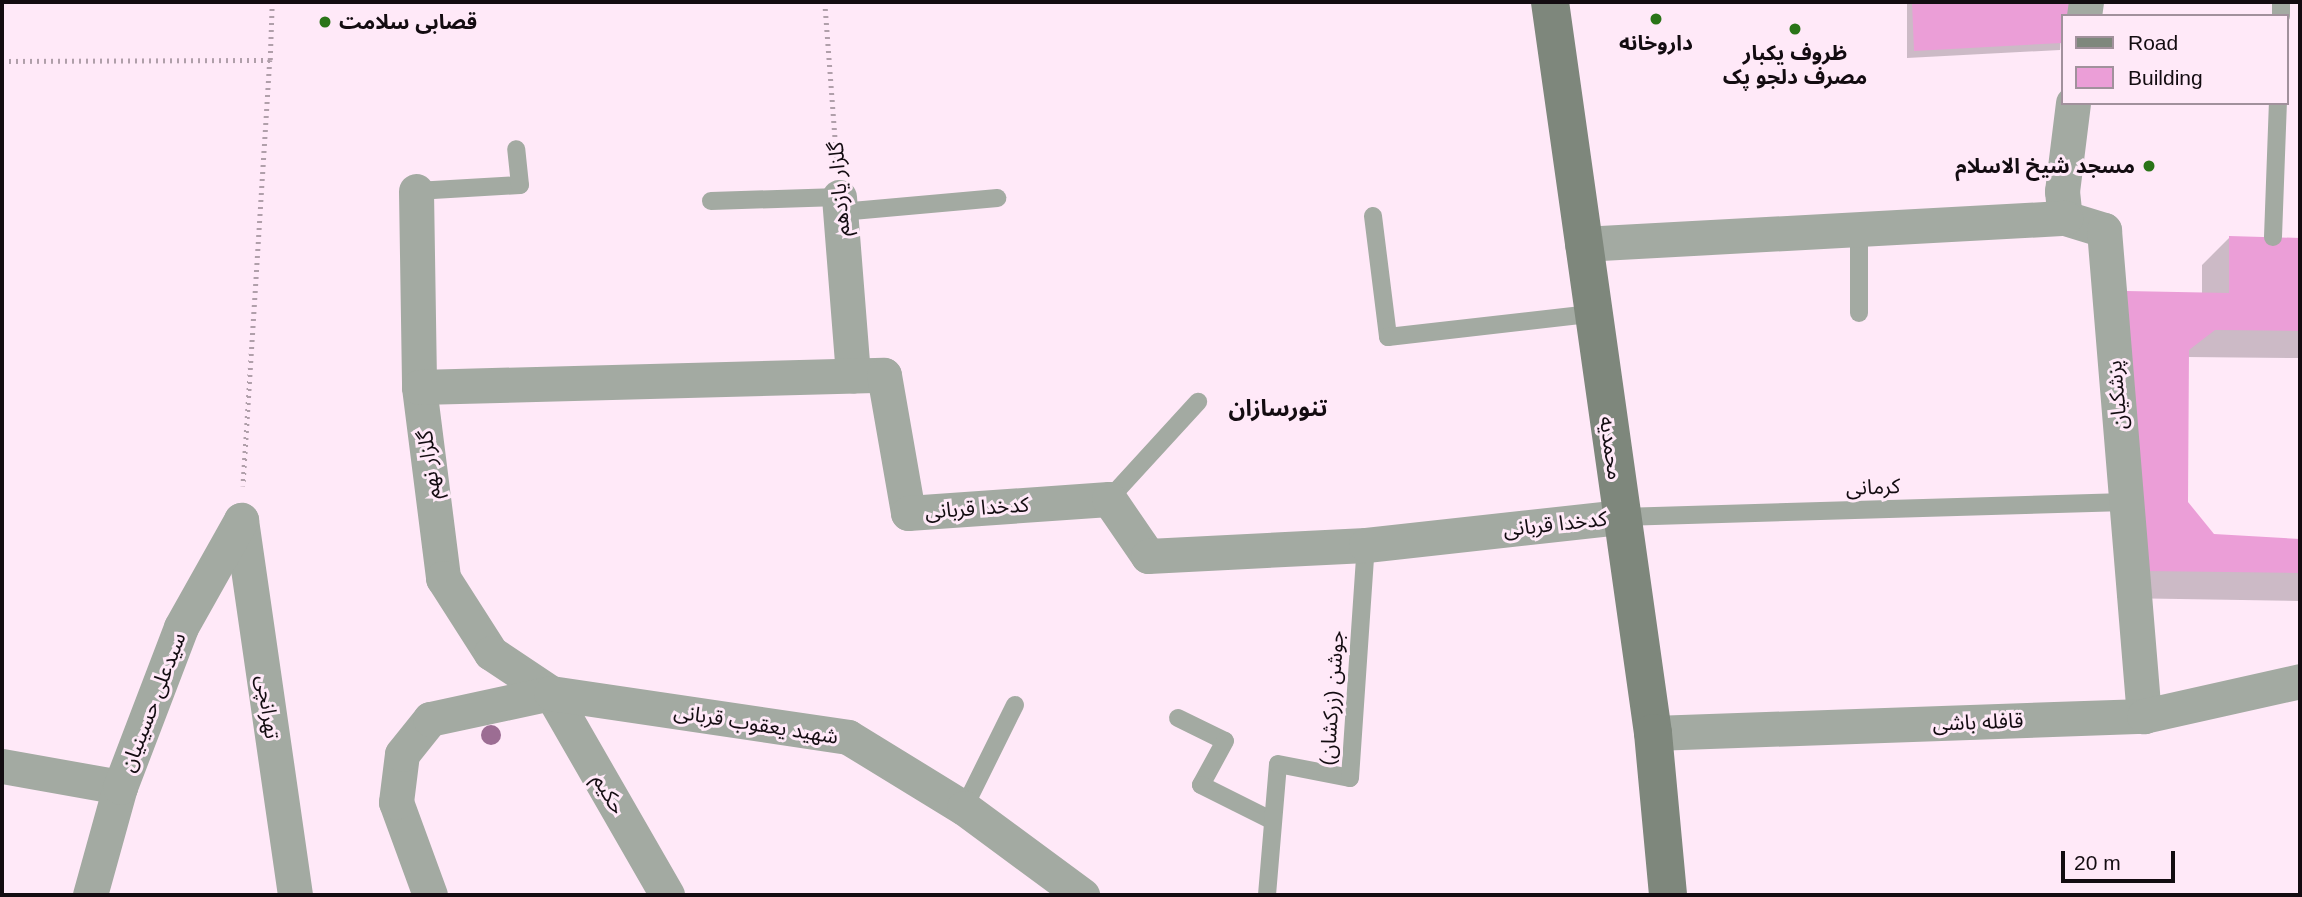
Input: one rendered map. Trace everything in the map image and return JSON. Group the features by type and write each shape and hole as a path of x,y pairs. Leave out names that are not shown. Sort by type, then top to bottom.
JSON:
{"street":[{"name":"محمدیه","path":"1550,2 1591,314 1653,733 1668,895"},
{"path":"1582,244 2065,218 2062,191 2073,105"},
{"name":"گلزار نهم","path":"416,191 419,387 443,578 491,653 551,693"},
{"name":"گلزار یازدهم","path":"840,204 853,375"},
{"name":"پزشکیان","path":"2065,218 2104,230 2144,716"},
{"name":"کدخدا قربانی","path":"419,387 884,375 908,513 1109,499 1149,556 1366,545 1621,517"},
{"name":"سیدعلی حسینیان","path":"90,895 120,787 181,627 241,520"},
{"name":"تهرانچی","path":"241,520 295,895"},
{"name":"قافله باشی","path":"1653,733 2144,716 2300,681"},
{"path":"430,895 396,802 402,754 430,719 551,693"},
{"name":"شهید یعقوب قربانی","path":"551,693 848,737 964,808 1083,895"},
{"name":"حکیم","path":"551,693 667,895"},
{"path":"2,766 120,787"}],"lane":[{"path":"2273,237 2278,105"},
{"path":"416,191 520,185 516,149"},
{"path":"711,201 840,204 997,198"},
{"path":"1373,216 1388,337 1591,314"},
{"path":"1859,229 1859,313"},
{"path":"1109,499 1198,402"},
{"name":"کرمانی","path":"1621,517 2126,502"},
{"name":"جوشن (زرکشان)","path":"1267,895 1278,764 1350,778 1366,545"},
{"path":"964,808 1015,705"},
{"path":"1178,718 1225,741 1201,785 1273,821"}],"path":[{"path":"241,520 272,2"},
{"name":"گلزار یازدهم","path":"825,2 840,204"},
{"path":"2,61 270,60"}],"building":[{"path":"1912,2 2074,2 2073,14 2060,14 2060,43 1914,51"},
{"path":"2229,236 2300,238 2300,331 2215,330 2189,350 2188,502 2214,534 2300,539 2300,573 2144,571 2126,291 2229,293"}],"place":[{"name":"داروخانه","path":"1656,19"},
{"name":"قصابی سلامت","path":"325,22"},
{"name":"ظروف یکبار مصرف دلجو پک","path":"1795,29"},
{"name":"مسجد شیخ الاسلام","path":"2149,166"}],"district":[{"name":"تنورسازان","path":"1278,408"}]}
